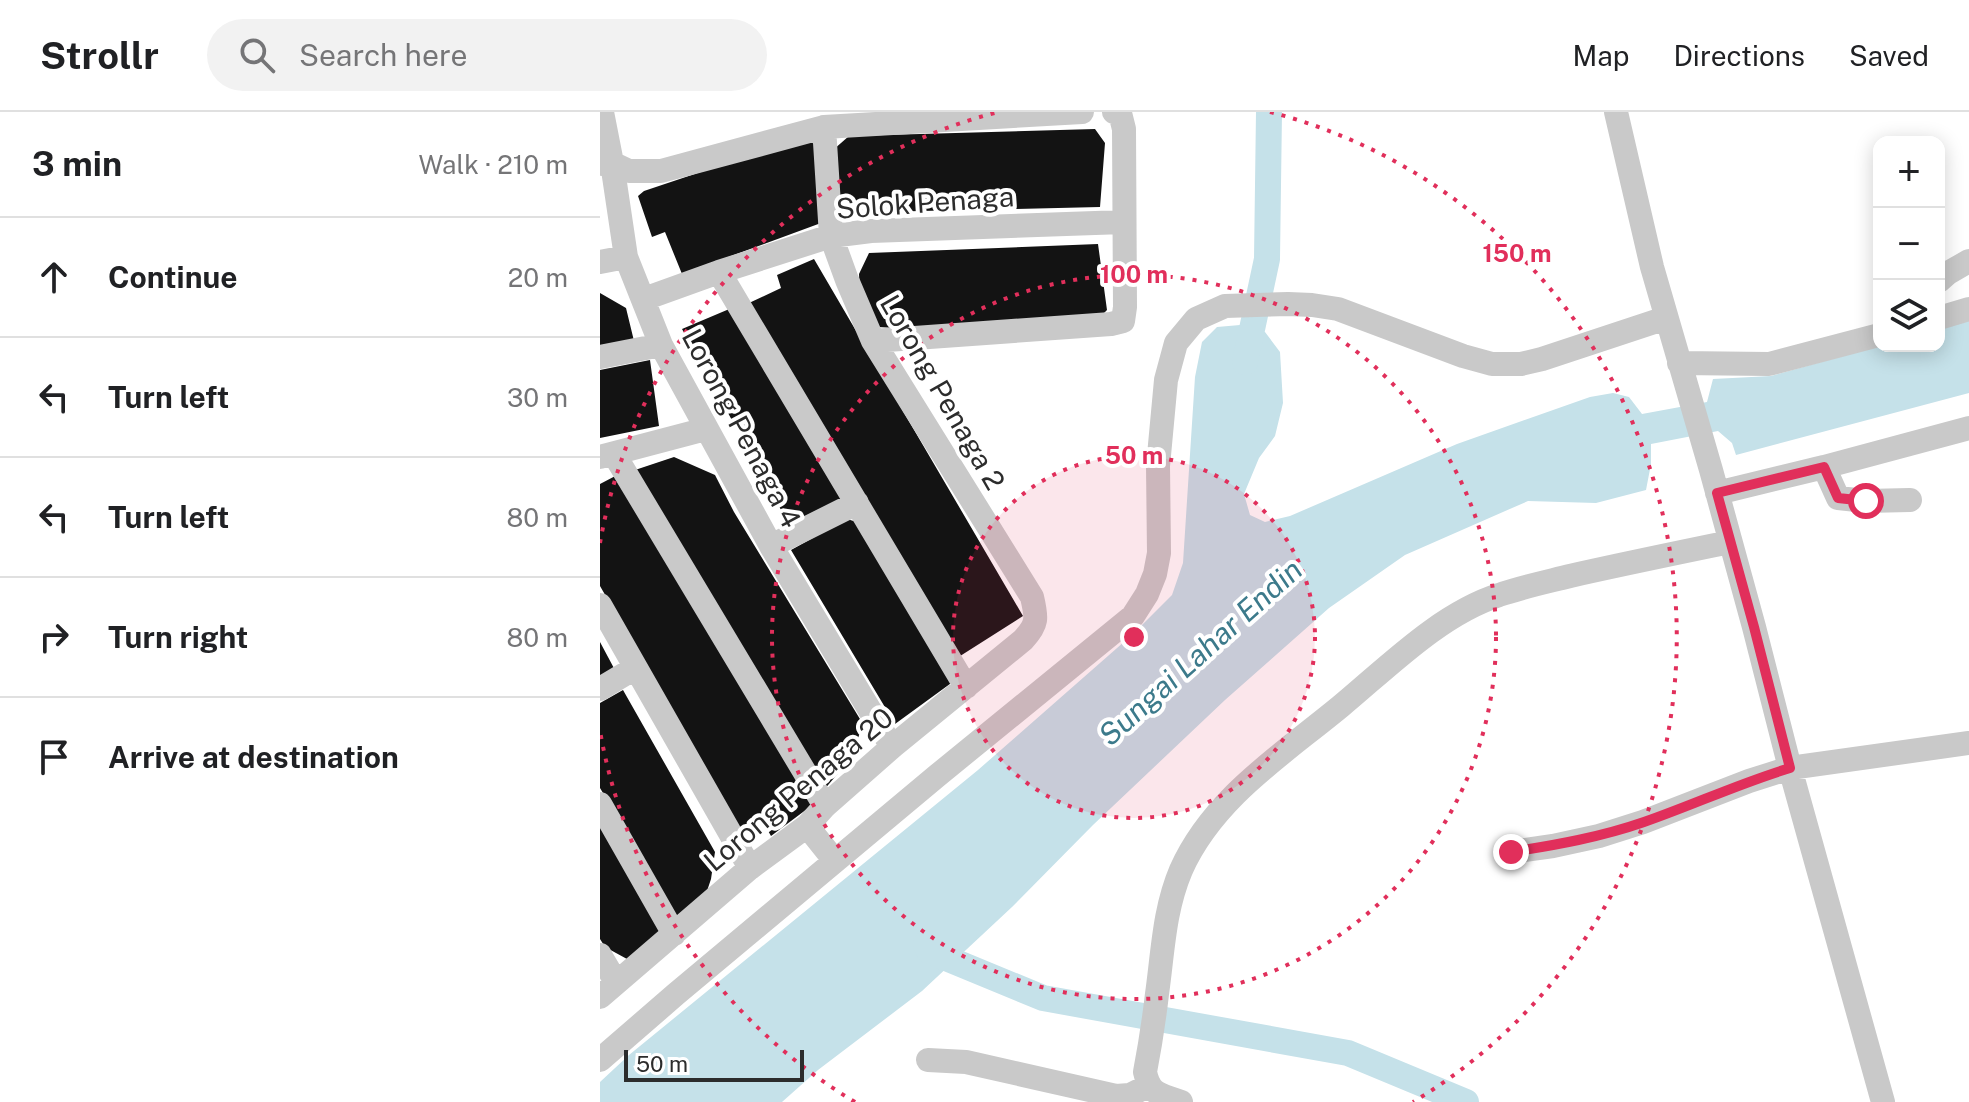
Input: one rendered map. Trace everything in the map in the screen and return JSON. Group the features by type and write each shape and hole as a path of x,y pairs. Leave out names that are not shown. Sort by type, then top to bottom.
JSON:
{"street":[{"name":"Lorong Penaga 4","path":"602,112 606,164 626,257 661,345 771,546 892,747"},
{"path":"606,164 629,171 661,171 824,127 1082,112"},
{"path":"1616,112 1652,267 1714,482 1883,1102"},
{"path":"873,341 1123,321 1124,129 1117,113"},
{"name":"Lorong Penaga 2","path":"824,127 831,236 847,280 873,341 1032,597 1036,614 1034,628"},
{"name":"Solok Penaga","path":"644,299 831,236 871,231 1124,222"},
{"path":"600,262 626,257"},
{"path":"1940,280 1969,261"},
{"path":"719,272 966,687"},
{"path":"600,1060 835,861 1133,616 1147,594 1159,553 1158,466 1166,380 1176,343 1196,319 1225,306 1312,305 1338,309 1463,356 1492,364 1521,364 1666,318"},
{"path":"1945,316 1969,309"},
{"path":"1679,363 1769,364 1873,337"},
{"path":"600,357 661,345"},
{"path":"1714,482 1824,467 1969,428"},
{"path":"706,429 607,455 825,806"},
{"path":"1824,467 1838,498 1910,500"},
{"path":"771,546 857,503"},
{"path":"1181,1102 1157,1094 1148,1086 1145,1072 1158,992 1162,943 1173,891 1183,866 1204,832 1248,782 1402,654 1451,618 1497,595 1604,568 1730,542"},
{"path":"600,605 750,868"},
{"name":"Lorong Penaga 20","path":"608,990 750,868 807,826 892,747 1034,628"},
{"path":"600,689 635,668"},
{"path":"1511,852 1599,836 1790,768 1969,743"},
{"path":"600,804 674,934"},
{"path":"807,826 835,861"},
{"path":"600,955 608,990"},
{"path":"928,1060 966,1062 1116,1096 1130,1095 1148,1086"}],"water":[{"name":"Sungai Lahar Endin","path":"1969,320 1969,393 1736,455 1732,443 1718,431 1651,444 1646,490 1596,503 1528,501 1405,555 1329,608 1225,700 922,991 818,1070 782,1102 600,1102 600,1082 629,1055 978,770 1133,634 1172,595 1183,563 1195,377 1202,342 1217,327 1240,325 1265,332 1280,352 1283,403 1275,436 1259,458 1244,494 1250,515 1265,522 1290,516 1457,444 1590,397 1613,393 1629,397 1642,414 1707,402 1713,379 1771,376 1873,348 1873,352 1945,352 1945,326"}],"building":[{"path":"1095,129 1105,143 1100,207 835,213 833,150 849,136"},
{"path":"805,137 819,148 821,223 682,274 665,232 652,237 638,196 644,191"},
{"path":"1098,244 1107,310 1097,320 877,327 860,298 859,274 869,253"},
{"path":"814,259 1023,616 957,658 749,303 781,288 777,275"},
{"path":"600,293 626,308 634,341 600,348"},
{"path":"734,307 847,501 792,530 682,329"},
{"path":"650,360 659,426 600,438 600,370"},
{"path":"674,457 715,475 734,512 863,724 851,758 823,791 635,470"},
{"path":"621,473 815,803 771,836 763,822 741,832 600,586 600,484"},
{"path":"847,519 860,523 954,681 895,724 791,550"},
{"path":"600,642 616,672 600,682"},
{"path":"623,690 715,852 705,897 677,917 600,788 600,703"},
{"path":"600,820 665,933 627,959 605,947 600,939"}],"waterway":[{"path":"1245,362 1267,259 1269,112"},
{"path":"926,944 929,951 1043,998 1348,1053 1466,1102"}],"route":[{"path":"1511,852 1599,836 1790,768 1717,493 1824,467 1838,498 1866,501"}]}
